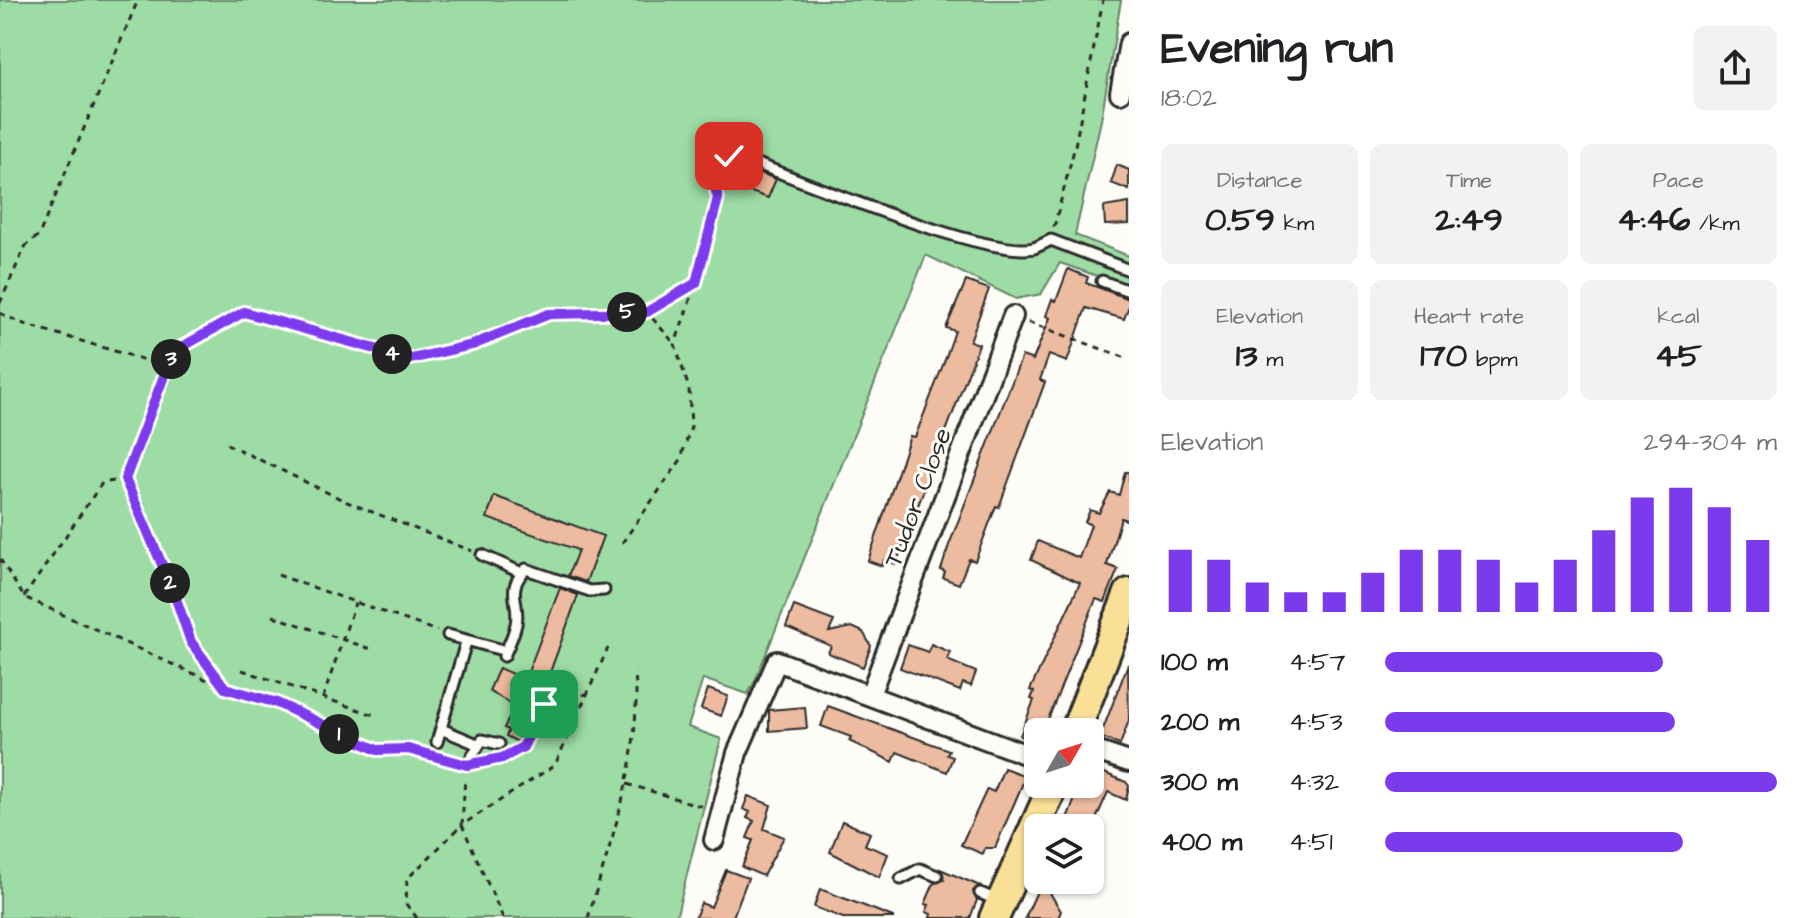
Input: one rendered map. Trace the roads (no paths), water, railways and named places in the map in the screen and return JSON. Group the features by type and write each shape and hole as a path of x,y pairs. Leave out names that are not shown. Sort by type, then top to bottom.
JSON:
{"main road":[{"path":"1080,718 1129,593"},
{"path":"992,904 1047,798"}],"street":[{"path":"1120,93 1129,43"},
{"name":"Tudor Close","path":"870,695 1013,316"},
{"path":"714,840 719,811 771,659 1024,754"},
{"path":"1104,754 1129,762"}],"lane":[{"path":"736,156 961,236 1000,246 1033,248 1051,240 1129,270"},
{"path":"1102,281 1129,291"},
{"path":"482,555 522,573"},
{"path":"448,635 505,654 517,622 512,599 526,569 590,591 604,590"},
{"path":"437,742 466,642"},
{"path":"441,729 477,744"},
{"path":"467,765 482,740 499,744"},
{"path":"901,879 920,869 937,876"}]}
